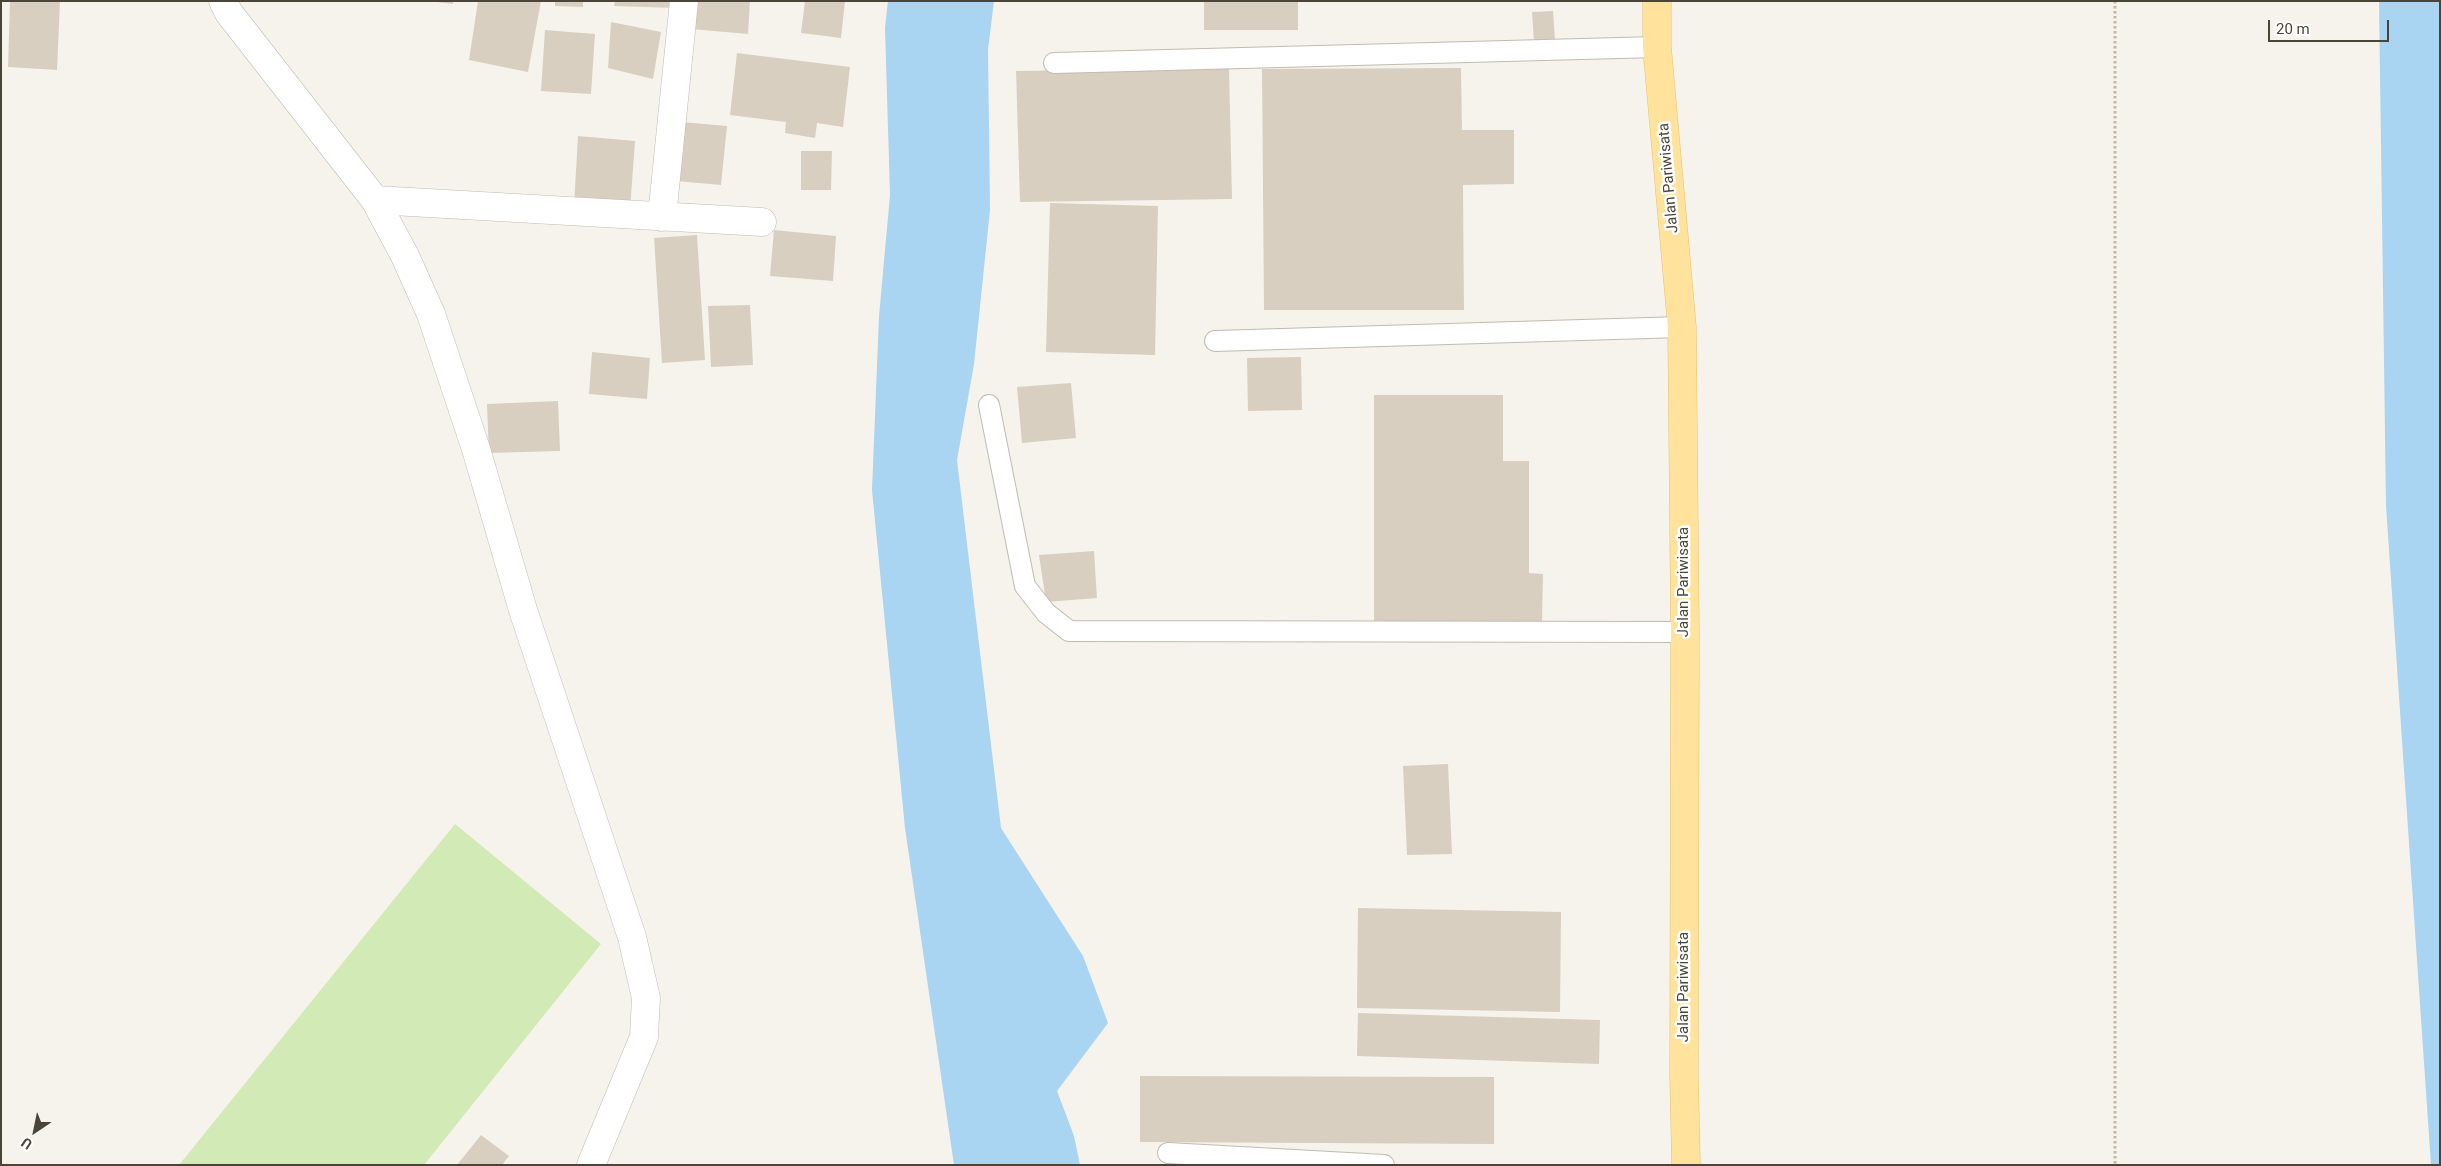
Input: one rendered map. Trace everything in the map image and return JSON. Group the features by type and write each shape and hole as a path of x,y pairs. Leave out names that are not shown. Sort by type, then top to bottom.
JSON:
{"main road":[{"name":"Jalan Pariwisata","path":"1657,1 1657,47 1682,327 1685,632 1684,1075 1686,1165"}],"street":[{"path":"223,1 229,13 376,200 405,256 431,314 476,449 522,610 632,937 646,998 644,1037 591,1165"},
{"path":"662,217 684,1"},
{"path":"376,200 762,222"}],"lane":[{"path":"1054,63 1657,47"},
{"path":"1215,341 1682,327"},
{"path":"989,404 1025,586 1046,613 1069,631 1685,632"},
{"path":"1168,1153 1384,1165"}],"path":[{"path":"2115,1 2115,1165"}],"green space":[{"path":"455,824 601,944 424,1165 179,1165"}],"water":[{"path":"888,1 994,1 988,50 990,210 974,364 957,460 1001,828 1083,956 1108,1023 1057,1091 1074,1136 1080,1165 954,1165 905,828 872,490 879,316 890,195 885,28"},
{"path":"2379,1 2440,1 2440,1165 2431,1165 2386,506"}],"building":[{"path":"10,1 60,1 57,70 8,67"},
{"path":"429,1 453,1 453,4"},
{"path":"478,1 541,1 528,72 469,60"},
{"path":"555,1 583,1 583,7 555,6"},
{"path":"615,1 675,1 675,8 614,6"},
{"path":"693,1 750,1 748,34 691,29"},
{"path":"805,1 845,1 841,38 801,33"},
{"path":"1204,1 1298,1 1298,30 1204,30"},
{"path":"1553,11 1555,40 1534,42 1532,12"},
{"path":"611,22 661,32 653,79 608,68"},
{"path":"545,30 595,34 591,94 541,91"},
{"path":"737,53 850,67 843,127 817,123 815,138 785,133 786,122 730,115"},
{"path":"1229,68 1232,199 1020,202 1016,71"},
{"path":"1461,68 1462,130 1514,130 1514,184 1463,185 1464,310 1264,310 1262,69"},
{"path":"682,122 727,126 721,185 676,181"},
{"path":"578,136 635,141 630,210 574,206"},
{"path":"801,151 832,151 831,190 801,190"},
{"path":"1050,203 1158,206 1155,355 1046,352"},
{"path":"774,230 836,236 833,281 770,276"},
{"path":"697,235 705,360 662,363 654,238"},
{"path":"750,305 753,365 711,367 708,306"},
{"path":"592,352 650,358 647,399 589,394"},
{"path":"1301,357 1302,410 1248,411 1247,358"},
{"path":"1071,383 1076,438 1022,443 1017,387"},
{"path":"1374,395 1503,395 1503,461 1529,461 1529,573 1543,574 1542,622 1374,621"},
{"path":"558,401 560,451 489,453 487,404"},
{"path":"1094,551 1097,598 1046,602 1039,555"},
{"path":"1448,764 1452,854 1407,855 1403,766"},
{"path":"1358,908 1561,912 1560,1012 1357,1008"},
{"path":"1358,1013 1600,1020 1599,1064 1357,1056"},
{"path":"1140,1076 1494,1077 1494,1144 1140,1142"},
{"path":"481,1135 509,1156 502,1165 457,1165"}]}
